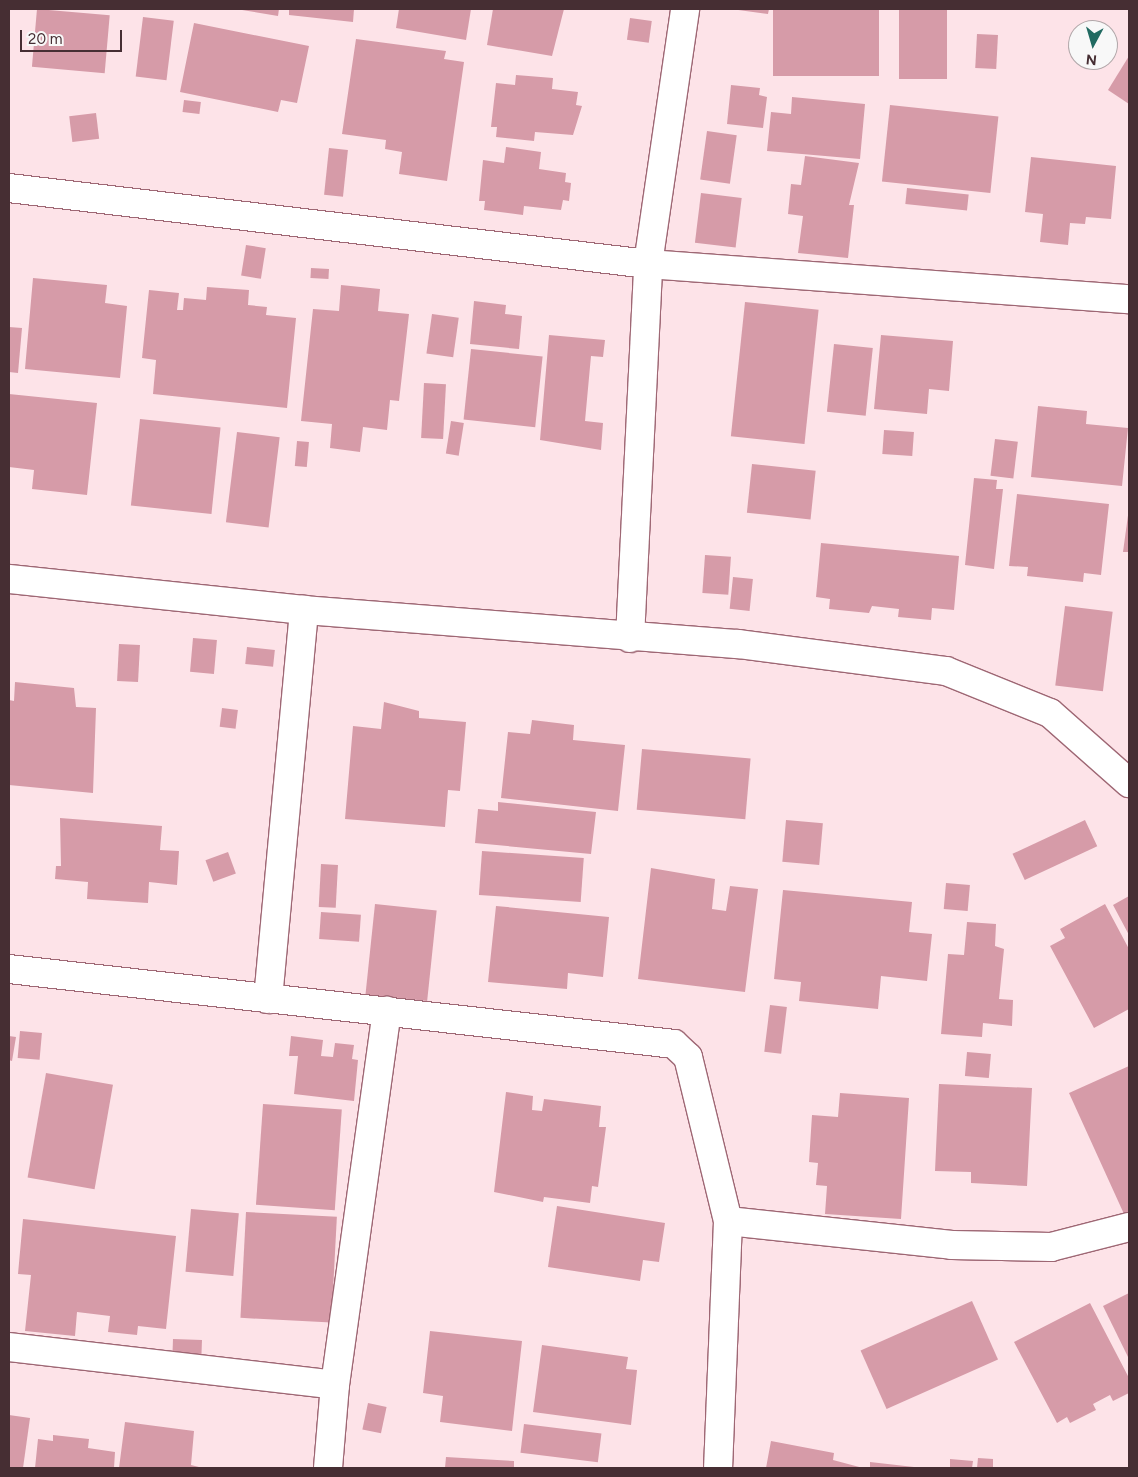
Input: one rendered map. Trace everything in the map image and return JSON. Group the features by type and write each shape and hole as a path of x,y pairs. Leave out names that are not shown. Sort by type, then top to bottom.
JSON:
{"street":[{"path":"630,638 648,264 684,9"},
{"path":"9,188 648,264 1129,299"},
{"path":"9,579 304,610 630,638 738,644 946,671 1050,714 1129,783"},
{"path":"268,1000 304,610"},
{"path":"9,969 268,1000 387,1011 674,1044 688,1057 728,1221 718,1468"},
{"path":"328,1468 335,1385 387,1011"},
{"path":"728,1221 952,1245 1051,1247 1129,1227"},
{"path":"9,1347 335,1385"}],"building":[{"path":"37,9 110,15 105,73 32,67"},
{"path":"236,9 279,9 278,16"},
{"path":"289,9 354,9 353,22 289,15"},
{"path":"399,9 471,9 466,40 396,28"},
{"path":"493,9 564,9 552,56 487,45"},
{"path":"731,9 769,9 768,14"},
{"path":"773,9 879,9 879,76 773,76"},
{"path":"899,9 947,9 947,79 899,79"},
{"path":"143,17 174,21 166,80 136,77"},
{"path":"630,18 652,21 649,43 627,40"},
{"path":"194,23 309,46 297,103 281,100 278,112 180,92"},
{"path":"977,34 998,35 996,69 975,68"},
{"path":"356,39 446,51 444,59 464,62 447,181 399,174 402,152 385,149 386,140 342,134"},
{"path":"1129,56 1129,104 1108,90"},
{"path":"516,75 553,78 552,89 578,92 576,105 582,106 573,135 535,132 534,141 496,137 497,127 491,127 496,83 515,85"},
{"path":"731,85 760,88 759,95 767,97 763,128 727,124"},
{"path":"792,97 865,104 860,159 767,151 771,112 791,114"},
{"path":"184,100 201,102 199,114 183,112"},
{"path":"890,105 998,116 990,193 882,182"},
{"path":"96,113 99,139 72,142 69,116"},
{"path":"707,131 737,135 730,184 700,180"},
{"path":"506,147 541,152 539,169 566,173 565,182 571,183 569,201 563,200 561,210 524,206 523,215 484,210 485,201 479,201 483,160 504,163"},
{"path":"329,148 348,150 343,197 324,195"},
{"path":"805,156 859,163 849,205 854,205 848,258 798,253 803,216 788,214 791,184 801,185"},
{"path":"1031,157 1116,166 1111,219 1086,217 1085,224 1070,223 1068,245 1040,242 1043,214 1025,212"},
{"path":"907,188 969,194 967,210 905,204"},
{"path":"701,193 742,198 736,248 695,243"},
{"path":"246,245 266,248 261,279 241,276"},
{"path":"311,268 329,269 328,279 310,278"},
{"path":"33,278 107,285 105,303 127,306 120,378 25,369"},
{"path":"341,285 380,289 378,311 409,314 399,401 390,400 387,430 363,427 360,452 330,448 332,424 301,421 313,309 339,311"},
{"path":"207,287 249,290 248,305 267,307 266,315 296,318 287,408 153,394 156,360 142,358 149,290 179,293 177,310 183,310 184,298 206,300"},
{"path":"474,301 506,305 505,314 522,316 519,349 470,344"},
{"path":"745,302 819,310 804,444 731,436"},
{"path":"432,314 459,318 453,357 426,354"},
{"path":"9,327 22,328 18,373 9,372"},
{"path":"549,335 605,340 603,357 591,356 585,421 603,423 601,450 540,440"},
{"path":"881,335 953,341 949,391 929,389 927,414 874,409"},
{"path":"834,344 873,348 866,416 827,412"},
{"path":"471,349 543,357 535,427 464,420"},
{"path":"424,383 446,384 443,439 421,438"},
{"path":"9,394 97,403 87,495 32,489 34,470 9,467"},
{"path":"1038,406 1087,411 1086,424 1128,428 1122,486 1031,477"},
{"path":"140,419 221,427 211,514 131,506"},
{"path":"451,421 464,423 459,456 446,454"},
{"path":"884,430 914,432 912,456 882,454"},
{"path":"237,432 280,437 269,528 226,522"},
{"path":"995,439 1018,442 1013,479 990,476"},
{"path":"297,441 309,442 307,467 295,466"},
{"path":"752,464 816,471 811,519 747,513"},
{"path":"974,478 997,480 996,489 1003,489 994,569 965,565"},
{"path":"1017,494 1109,504 1101,575 1084,573 1083,582 1027,576 1028,567 1009,566"},
{"path":"1129,508 1129,552 1123,552"},
{"path":"821,543 959,556 954,610 932,608 931,620 898,617 899,609 872,606 869,613 829,609 830,599 816,597"},
{"path":"705,555 731,557 728,595 702,593"},
{"path":"733,577 753,579 750,611 730,609"},
{"path":"1065,606 1113,612 1103,691 1055,685"},
{"path":"193,638 217,640 214,674 190,672"},
{"path":"119,644 140,645 138,682 117,681"},
{"path":"247,647 275,650 273,667 245,664"},
{"path":"15,682 74,688 76,707 96,708 93,793 9,785 9,700 14,701"},
{"path":"384,702 419,711 419,718 466,722 460,791 448,790 445,827 345,819 353,726 381,729"},
{"path":"222,708 238,710 236,729 220,727"},
{"path":"532,720 574,725 573,740 625,745 618,811 501,798 508,732 530,734"},
{"path":"642,749 751,758 745,819 637,810"},
{"path":"498,802 596,812 591,854 475,843 478,809 498,811"},
{"path":"60,818 162,826 160,850 179,851 177,885 149,882 148,903 87,899 88,882 55,879 56,866 61,866"},
{"path":"786,820 823,823 819,865 782,862"},
{"path":"1085,820 1097,846 1025,880 1012,854"},
{"path":"482,851 584,858 581,902 479,895"},
{"path":"228,852 236,874 213,882 205,860"},
{"path":"321,864 338,865 336,908 319,907"},
{"path":"651,868 715,879 712,909 726,911 730,886 758,889 745,992 638,979"},
{"path":"946,883 970,885 968,911 944,909"},
{"path":"783,890 912,902 909,932 932,934 927,981 881,976 878,1009 799,1001 801,982 774,979"},
{"path":"1129,896 1129,935 1113,905"},
{"path":"375,904 437,910 427,1001 365,995"},
{"path":"1105,904 1129,949 1129,1009 1094,1028 1050,946 1065,938 1060,929"},
{"path":"496,906 609,917 603,977 568,973 567,989 488,982"},
{"path":"321,912 361,915 359,942 319,939"},
{"path":"967,922 996,924 995,946 1004,949 999,999 1013,1000 1012,1026 983,1023 982,1037 941,1034 948,954 964,955"},
{"path":"770,1005 787,1007 781,1054 764,1052"},
{"path":"20,1031 42,1033 40,1060 18,1058"},
{"path":"9,1036 16,1037 12,1061 9,1060"},
{"path":"291,1036 323,1040 321,1056 333,1057 335,1043 354,1045 352,1059 358,1060 354,1101 294,1094 298,1056 289,1056"},
{"path":"967,1052 991,1054 989,1078 965,1076"},
{"path":"1129,1066 1129,1211 1124,1214 1069,1093"},
{"path":"46,1073 113,1085 95,1189 28,1177"},
{"path":"939,1084 1032,1088 1027,1186 971,1183 971,1172 935,1171"},
{"path":"506,1092 533,1096 532,1110 542,1111 544,1099 601,1106 599,1127 606,1127 598,1187 592,1186 590,1203 544,1197 543,1202 494,1192"},
{"path":"840,1093 909,1098 901,1219 825,1214 827,1186 816,1185 818,1163 809,1162 812,1115 838,1117"},
{"path":"263,1104 342,1110 335,1210 256,1205"},
{"path":"557,1206 665,1223 659,1262 643,1260 640,1281 548,1267"},
{"path":"191,1209 239,1213 233,1276 186,1272"},
{"path":"246,1212 337,1217 331,1323 240,1318"},
{"path":"23,1219 176,1236 166,1329 138,1326 137,1335 108,1332 110,1316 77,1312 75,1336 25,1331 31,1275 18,1274"},
{"path":"1129,1293 1129,1359 1103,1306"},
{"path":"972,1301 998,1359 887,1409 861,1351"},
{"path":"1090,1303 1129,1378 1129,1393 1113,1401 1110,1395 1093,1404 1096,1410 1070,1423 1067,1417 1057,1423 1014,1342"},
{"path":"430,1331 522,1341 512,1431 440,1422 443,1396 423,1393"},
{"path":"173,1339 202,1340 201,1359 172,1358"},
{"path":"542,1345 628,1357 626,1369 637,1370 631,1425 533,1412"},
{"path":"368,1403 387,1407 381,1433 362,1429"},
{"path":"9,1415 30,1418 23,1468 9,1468"},
{"path":"125,1422 194,1431 191,1465 203,1468 119,1468"},
{"path":"524,1424 601,1434 598,1462 520,1453"},
{"path":"53,1435 89,1439 88,1448 115,1452 114,1468 35,1468 38,1439 53,1441"},
{"path":"771,1441 834,1453 833,1460 863,1468 766,1468"},
{"path":"446,1457 514,1461 514,1468 445,1468"},
{"path":"978,1458 993,1459 993,1468 977,1468"},
{"path":"950,1459 973,1461 972,1468 950,1468"},
{"path":"870,1462 914,1467 914,1468 870,1468"}]}
